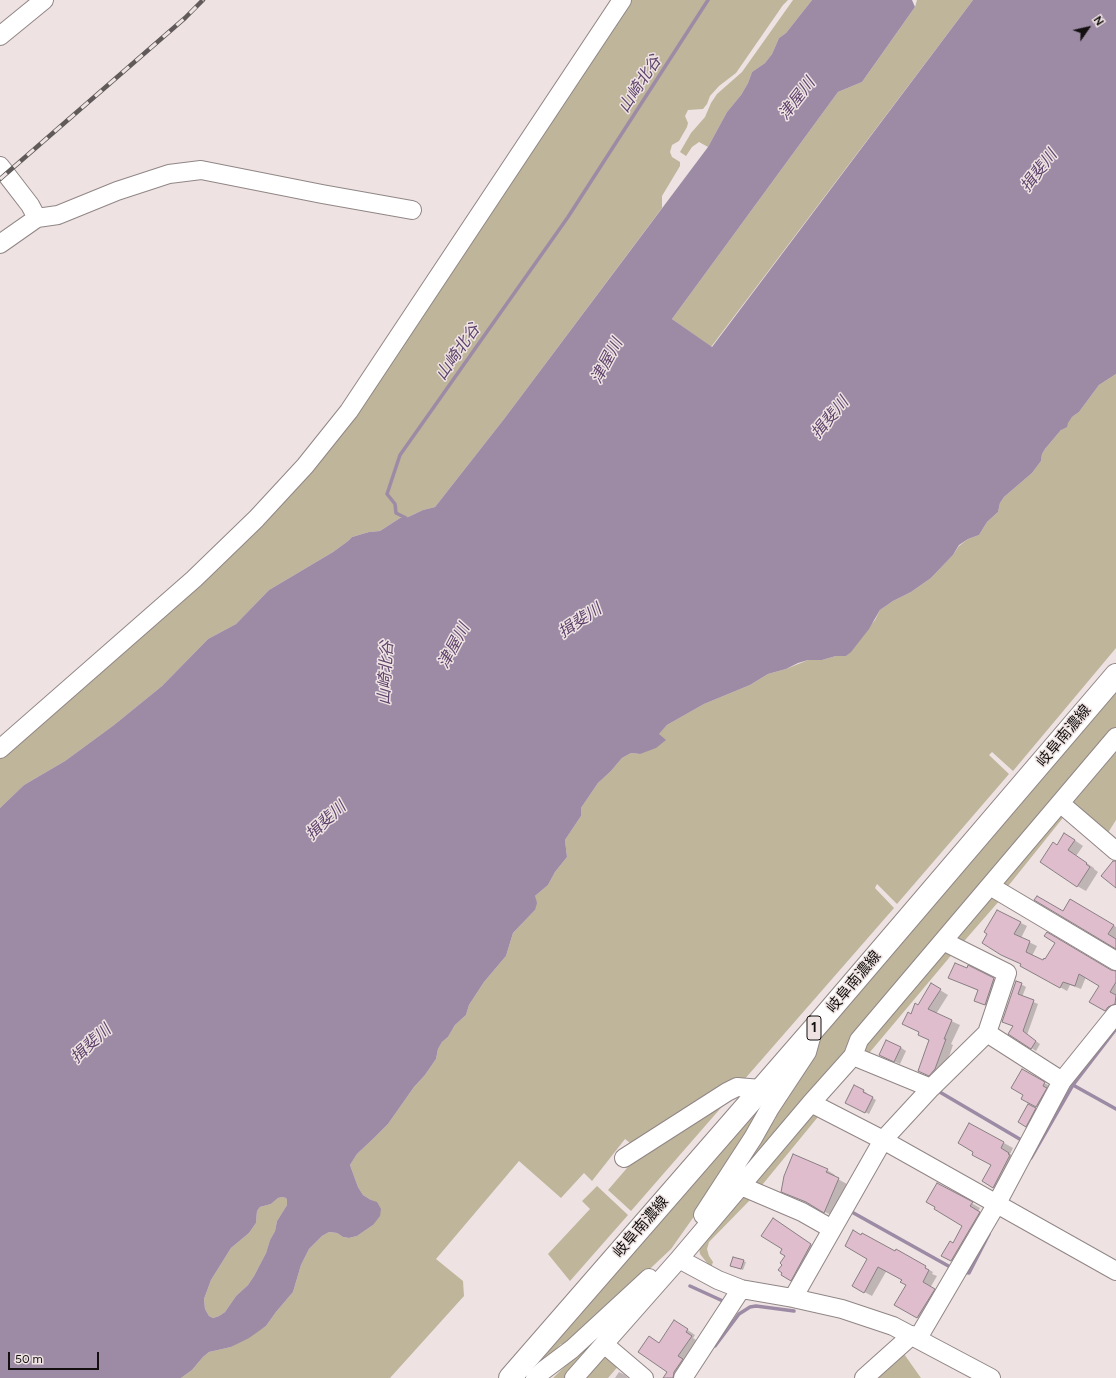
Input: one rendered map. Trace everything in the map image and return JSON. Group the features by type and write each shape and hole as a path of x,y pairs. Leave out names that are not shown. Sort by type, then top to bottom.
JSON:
{"main road":[{"name":"岐阜南濃線","path":"510,1378 762,1089 1116,675"}],"street":[{"path":"0,36 44,0"},
{"path":"0,749 194,579 256,519 305,466 349,411 622,0"},
{"path":"0,166 30,205 37,218"},
{"path":"0,244 37,218 58,215 117,191 169,174 201,170 412,210"},
{"path":"574,1378 679,1259 811,1103 853,1056 859,1040 1116,737"},
{"path":"1060,803 1116,851"},
{"path":"990,886 1116,960"},
{"path":"793,1298 883,1140 931,1088 986,1033 1006,973 943,941"},
{"path":"864,1378 915,1336 996,1205 1062,1081 1116,1014"},
{"path":"535,1378 572,1349 652,1275 679,1259 692,1231 807,1052 814,1028"},
{"path":"986,1033 1062,1081"},
{"path":"853,1056 931,1088"},
{"path":"624,1158 737,1087 762,1089"},
{"path":"811,1103 883,1140 996,1205 1116,1271"},
{"path":"740,1186 802,1212 832,1229"},
{"path":"679,1259 718,1280 741,1289 793,1298 842,1309 893,1326 915,1336 970,1373 991,1378"},
{"path":"686,1377 741,1289"},
{"path":"604,1344 644,1378"}],"shaded area":[{"path":"631,0 788,0 736,73 719,86 710,96 703,109 688,110 685,116 688,123 687,127 679,141 672,145 670,152 672,157 680,162 680,166 662,196 662,208 504,419 435,507 423,510 406,518 400,518 380,531 369,532 352,537 333,552 269,590 236,624 208,639 162,686 114,725 65,761 24,785 0,808 0,756 355,412"},
{"path":"793,0 812,0 786,33 779,38 772,54 765,63 752,72 741,95 727,112 708,147 699,142 692,147 686,156 680,152 691,133 705,117 717,94 742,72"},
{"path":"917,0 973,0 711,347 672,319 838,92 862,82 915,7"},
{"path":"1116,374 1116,648 1013,771 992,752 989,755 1009,774 897,904 877,884 875,888 894,908 743,1081 634,1146 625,1139 592,1181 584,1173 561,1198 519,1161 436,1259 463,1281 464,1296 390,1378 181,1378 192,1370 209,1352 231,1347 266,1326 293,1292 301,1265 309,1249 322,1236 329,1232 337,1233 343,1237 349,1238 357,1236 373,1225 371,1200 363,1195 358,1187 350,1165 357,1154 388,1124 414,1087 425,1075 436,1059 438,1049 442,1042 448,1037 455,1025 466,1015 469,1005 484,982 506,956 513,933 535,910 535,896 548,885 555,872 567,857 565,840 581,816 581,808 598,783 622,758 631,753 640,754 667,725 704,704 750,685 768,674 786,669 808,660 822,660 836,656 846,656 875,620 880,610 893,601 911,592 931,578 953,555 959,546 968,539 979,535 987,522 998,512 1000,503 1004,497 1032,473 1041,461 1042,454 1045,449 1072,417 1079,412 1099,385"},
{"path":"1116,690 1116,730 844,1058 695,1230 776,1118 771,1114 818,1047 823,1029"},
{"path":"1116,745 1116,820 1106,836 1069,802"},
{"path":"1059,813 1066,814 1005,890 1000,883"},
{"path":"994,896 1000,900 959,947 952,938 987,898"},
{"path":"940,950 954,952 865,1058 861,1050"},
{"path":"800,1055 772,1100 743,1137 748,1140 671,1249 567,1347 561,1344 528,1378 519,1378"},
{"path":"726,1102 631,1211 608,1190 640,1153"},
{"path":"811,1111 822,1112 758,1190 750,1181"},
{"path":"597,1186 628,1215 570,1281 548,1254 590,1209 582,1201"},
{"path":"745,1195 751,1199 709,1242 707,1249 713,1262 711,1268 700,1254 699,1248"},
{"path":"278,1198 286,1198 287,1205 277,1221 275,1231 270,1240 266,1253 254,1276 248,1285 236,1296 225,1312 213,1318 209,1316 205,1309 204,1299 211,1280 231,1248 249,1233 256,1223 257,1211 260,1207 271,1204"},
{"path":"652,1281 568,1378 553,1378"},
{"path":"601,1353 621,1363 608,1378 579,1378"},
{"path":"904,1354 921,1378 873,1378"}],"water":[{"path":"812,0 912,0 915,7 862,82 838,92 672,319 712,347 973,0 1116,0 1116,374 1099,385 1079,412 1072,417 1067,427 1061,430 1045,449 1042,454 1041,461 1032,473 1004,497 1000,503 998,512 987,522 979,535 968,539 959,545 953,555 931,578 911,592 893,601 880,610 869,629 851,652 846,656 836,656 822,660 808,660 798,663 786,669 768,674 750,685 704,704 667,725 659,734 666,740 656,748 640,754 631,753 622,758 598,783 581,808 581,816 565,840 567,857 555,872 548,885 535,896 537,903 535,910 513,933 506,956 484,982 469,1005 466,1015 455,1025 448,1037 442,1042 438,1049 436,1059 425,1075 414,1087 388,1124 357,1154 350,1165 358,1187 363,1195 377,1202 381,1209 380,1216 373,1225 357,1236 349,1238 343,1237 337,1233 329,1232 322,1236 309,1249 301,1265 293,1292 266,1326 249,1338 231,1347 209,1352 192,1370 181,1378 0,1378 0,808 24,785 65,761 114,725 162,686 208,639 236,624 269,590 333,552 352,537 369,532 380,531 400,518 406,518 423,510 435,507 504,419 708,147 727,112 741,95 752,72 765,63 772,54 779,38 786,33","holes":["278,1198 286,1198 287,1205 277,1221 275,1231 270,1240 266,1253 254,1276 248,1285 236,1296 225,1312 213,1318 209,1316 205,1309 204,1299 211,1280 231,1248 249,1233 256,1223 257,1211 260,1207 271,1204"]}],"building":[{"path":"1064,833 1075,840 1068,850 1087,863 1086,864 1090,867 1077,887 1040,862 1053,842 1057,845"},
{"path":"1113,861 1116,861 1116,888 1101,876"},
{"path":"1037,896 1063,911 1070,899 1114,925 1108,934 1116,939 1116,949 1034,900"},
{"path":"997,910 1021,922 1014,934 1030,941 1026,952 1043,960 1044,958 1045,959 1055,943 1044,936 1047,932 1111,970 1116,971 1116,982 1110,992 1116,995 1115,1004 1108,1007 1105,1011 1089,1002 1099,986 1079,974 1075,986 1063,982 1060,988 1020,966 1021,964 1001,955 982,943 987,934 984,932"},
{"path":"955,963 967,968 968,965 994,978 985,1005 974,1001 978,990 948,978"},
{"path":"1016,981 1022,983 1018,994 1034,1000 1023,1031 1036,1041 1031,1049 1008,1034 1013,1026 1002,1022"},
{"path":"931,983 941,989 928,1009 952,1020 944,1039 946,1039 935,1069 929,1076 918,1071 929,1040 918,1035 919,1032 902,1024 908,1012 911,1014 915,1003 918,1005"},
{"path":"886,1040 901,1047 894,1062 879,1055"},
{"path":"1022,1069 1045,1082 1043,1086 1047,1088 1036,1107 1021,1099 1023,1095 1011,1088"},
{"path":"854,1085 873,1097 865,1113 845,1103"},
{"path":"1028,1104 1036,1108 1026,1127 1018,1122"},
{"path":"969,1123 1004,1142 1001,1148 1010,1155 993,1188 982,1181 991,1165 972,1155 973,1152 958,1143"},
{"path":"793,1154 828,1169 826,1172 839,1178 824,1213 806,1202 781,1192 784,1176"},
{"path":"937,1183 973,1202 970,1206 980,1212 951,1261 941,1256 950,1241 953,1243 962,1226 934,1209 935,1207 926,1202"},
{"path":"773,1218 811,1244 791,1281 781,1275 782,1273 778,1270 782,1265 780,1263 785,1256 780,1253 782,1249 761,1236"},
{"path":"853,1230 861,1235 862,1233 895,1251 896,1249 926,1266 925,1268 929,1270 923,1282 935,1289 917,1318 894,1305 906,1285 900,1282 902,1280 878,1267 864,1293 852,1286 867,1259 845,1246"},
{"path":"733,1257 744,1260 741,1269 730,1266"},
{"path":"674,1320 688,1329 686,1332 692,1336 678,1356 683,1359 674,1372 673,1378 663,1378 667,1372 638,1352 649,1336 659,1343"}],"waterway":[{"name":"山崎北谷","path":"406,521 406,518 396,513 395,504 387,494 400,455 568,217 708,0"},
{"path":"1031,1158 1073,1085 1116,1029"},
{"path":"1073,1085 1116,1109"},
{"path":"938,1091 1023,1141"},
{"path":"850,1211 952,1268"},
{"path":"964,1272 969,1273 989,1234"},
{"path":"690,1286 725,1302"},
{"path":"715,1346 739,1314 750,1307 756,1306 794,1311"}],"railway":[{"path":"0,179 185,18 203,0"}],"water label":[{"name":"津屋川","path":"797,99"},
{"name":"揖斐川","path":"1039,171"},
{"name":"津屋川","path":"607,361"},
{"name":"揖斐川","path":"830,418"},
{"name":"揖斐川","path":"580,621"},
{"name":"津屋川","path":"454,646"},
{"name":"揖斐川","path":"326,821"},
{"name":"揖斐川","path":"91,1044"}]}
